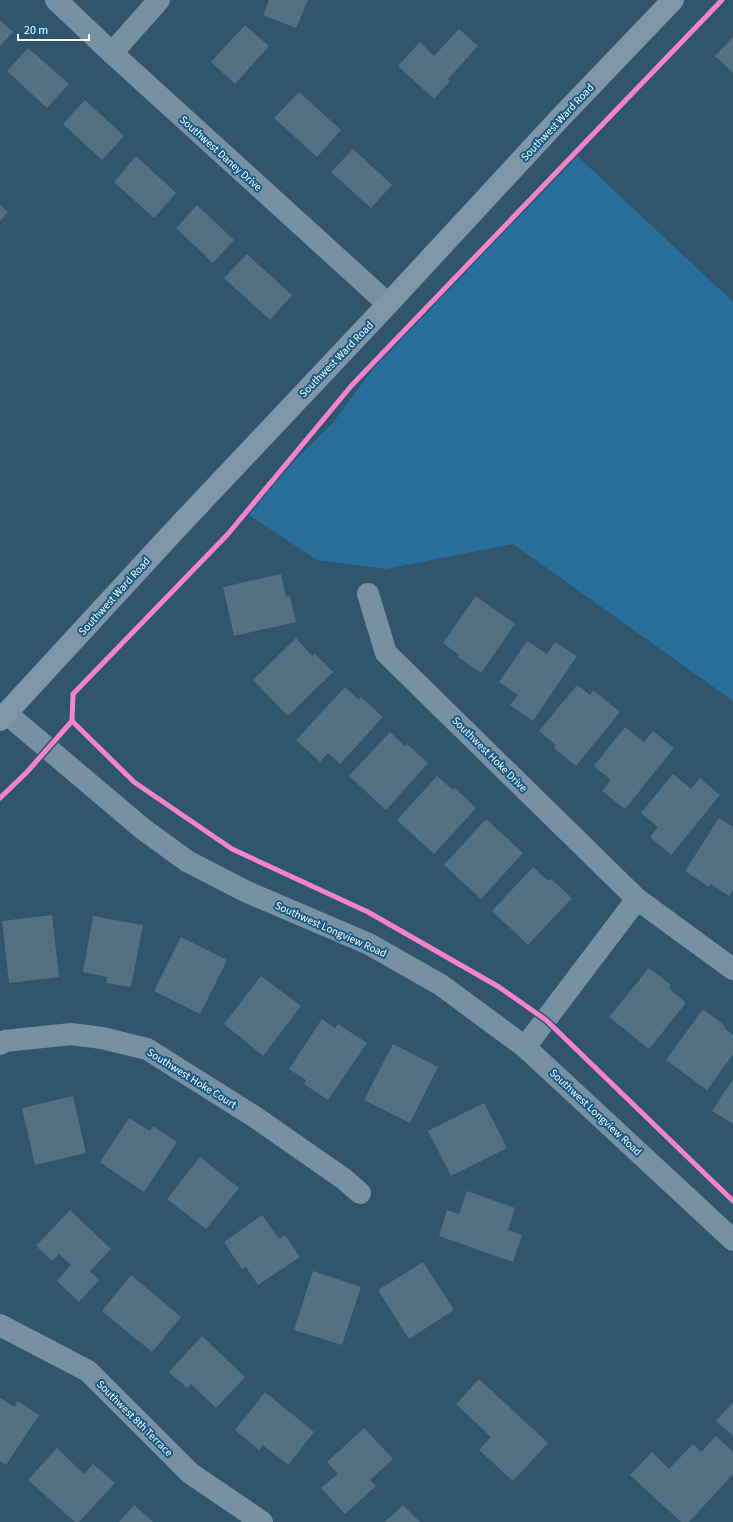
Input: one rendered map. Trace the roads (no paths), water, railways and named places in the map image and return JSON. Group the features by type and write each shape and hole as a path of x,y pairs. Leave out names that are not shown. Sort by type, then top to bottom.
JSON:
{"main road":[{"name":"Southwest Ward Road","path":"2,714 388,304 561,117 673,0"}],"street":[{"name":"Southwest Daney Drive","path":"56,0 112,53 388,304"},
{"path":"112,53 159,0"},
{"name":"Southwest Hoke Drive","path":"368,594 386,653 637,899 733,969"},
{"name":"Southwest Longview Road","path":"2,714 143,829 187,861 245,891 369,944 441,985 525,1047 733,1240"},
{"path":"525,1047 637,899"},
{"name":"Southwest Hoke Court","path":"0,1044 5,1041 71,1034 102,1038 147,1049 255,1117 344,1179 360,1194"},
{"name":"Southwest 8th Terrace","path":"0,1325 88,1371 190,1473 262,1522"}]}
